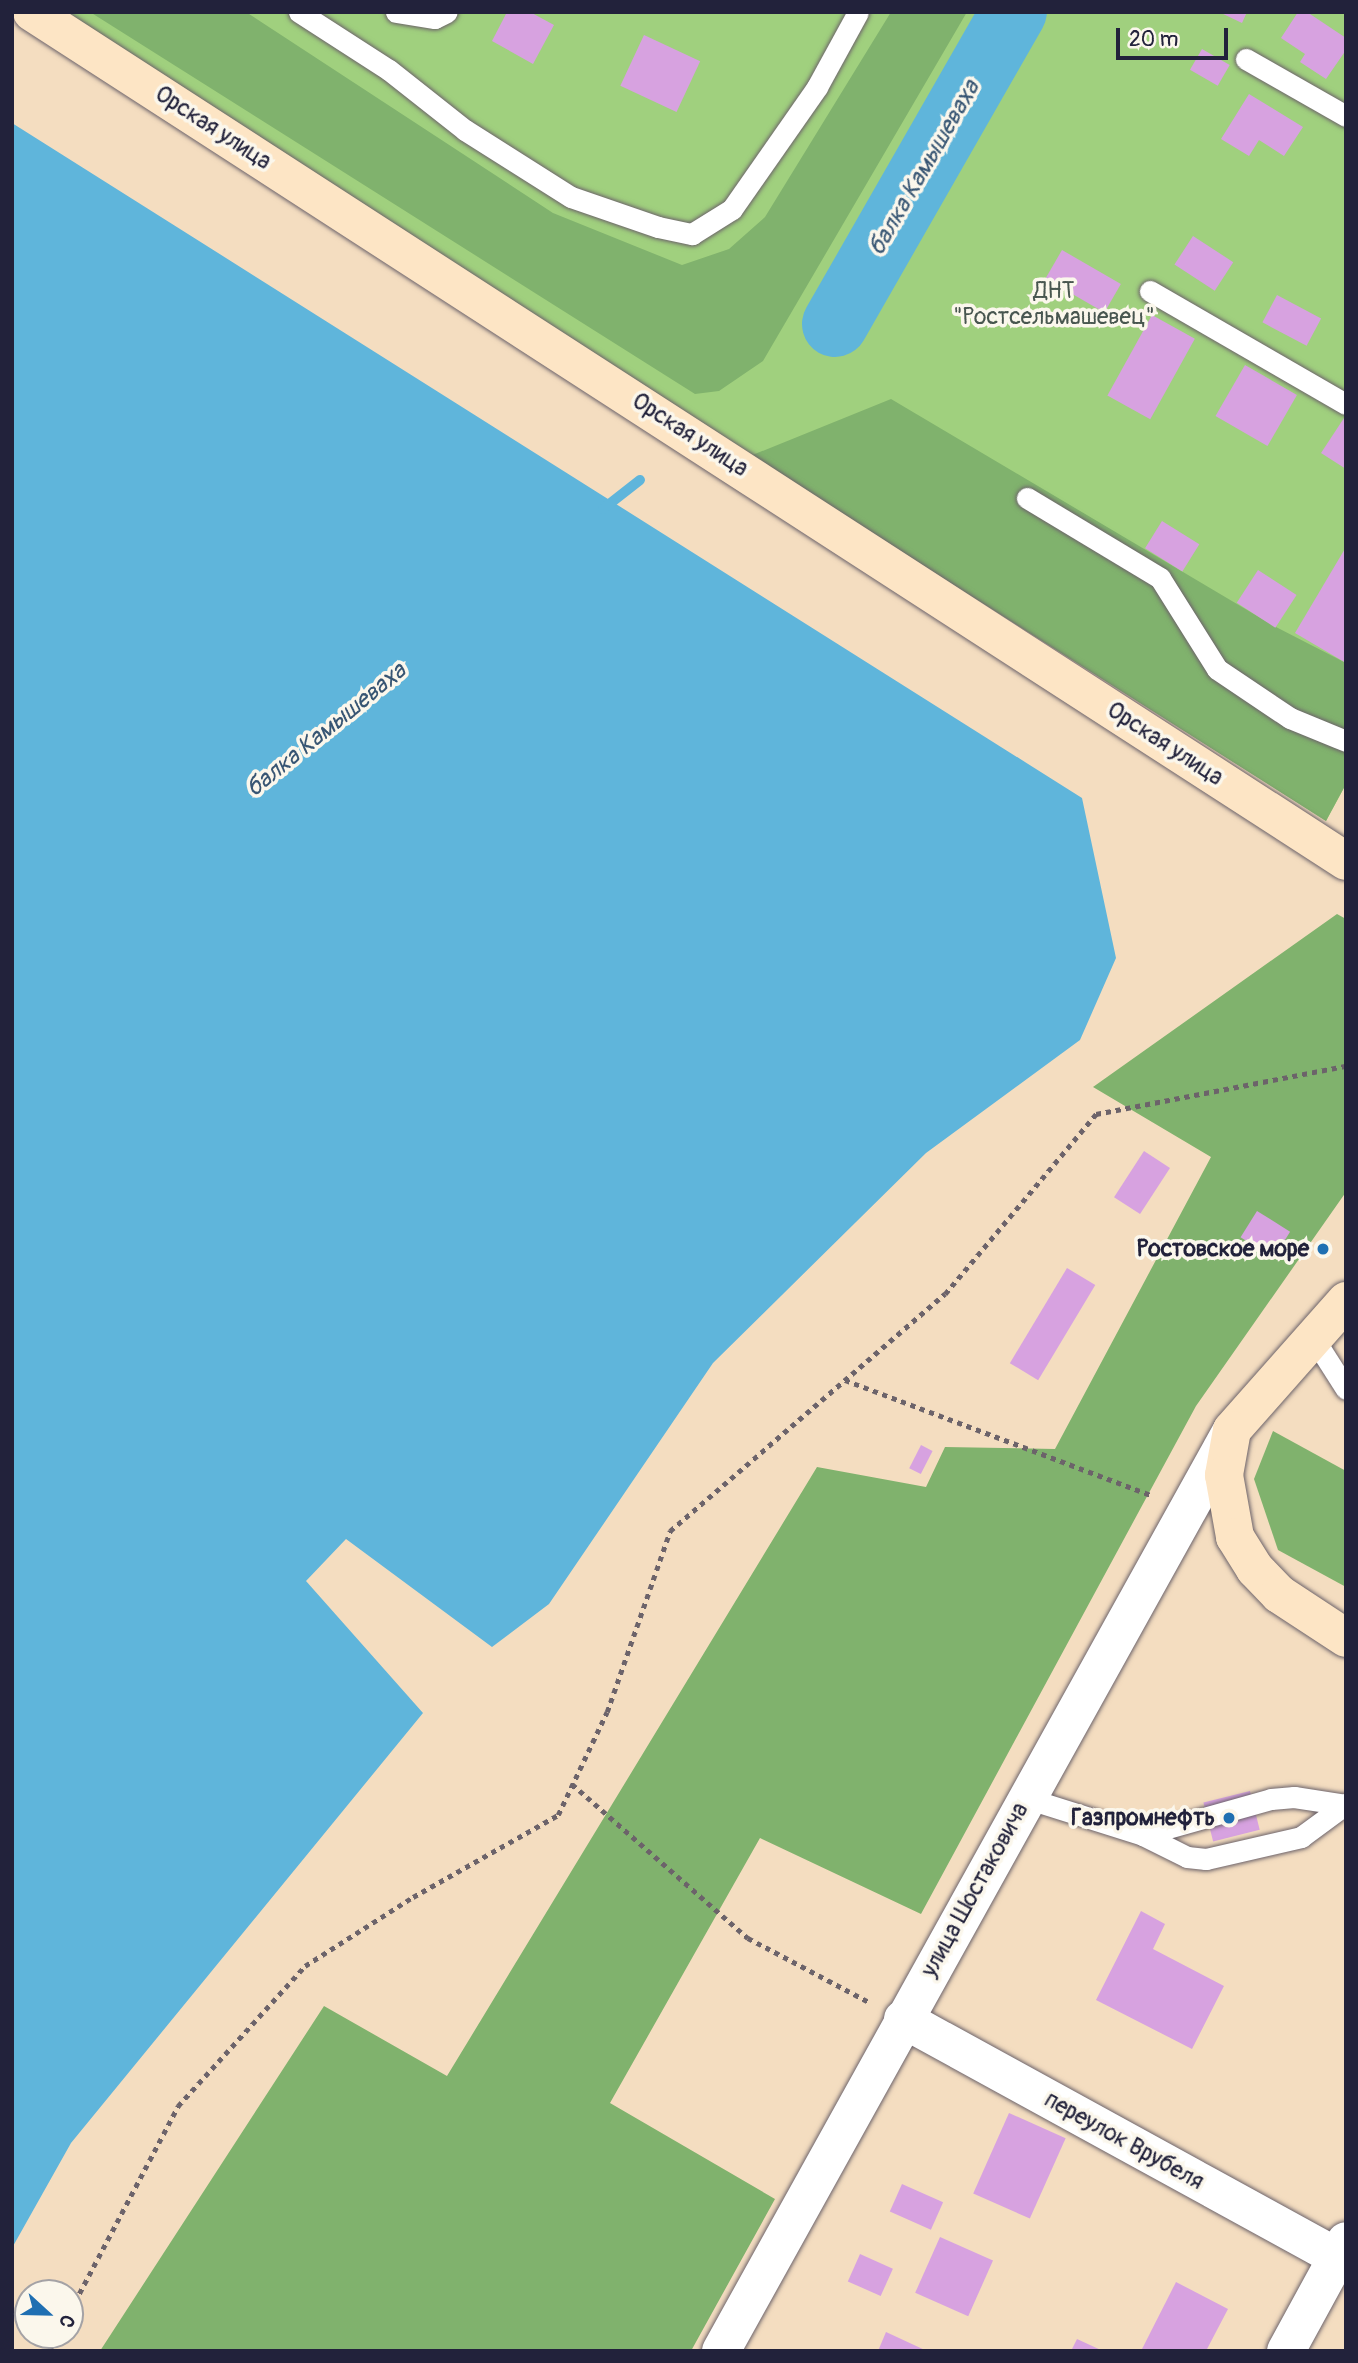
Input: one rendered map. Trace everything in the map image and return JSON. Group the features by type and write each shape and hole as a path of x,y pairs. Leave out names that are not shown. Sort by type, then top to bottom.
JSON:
{"main road":[{"name":"Орская улица","path":"32,12 1346,861"},
{"path":"1346,1300 1232,1430 1224,1475 1235,1537 1255,1569 1279,1594 1346,1639"}],"street":[{"name":"улица Шостаковича","path":"721,2351 1232,1430"},
{"name":"переулок Врубеля","path":"903,2019 1343,2253"},
{"path":"1286,2351 1343,2253"}],"lane":[{"path":"299,12 389,70 465,130 571,197 659,227 692,234 732,209 817,87 858,12"},
{"path":"396,12 435,18 447,12"},
{"path":"1246,59 1346,116"},
{"path":"1150,291 1346,404"},
{"path":"1027,498 1160,578 1217,669 1290,718 1346,741"},
{"path":"1314,1339 1346,1388"},
{"path":"1143,1835 1271,1799 1294,1797 1343,1804"},
{"path":"1026,1798 1143,1835 1187,1857 1206,1859 1301,1837 1343,1804"}],"path":[{"path":"84,2284 178,2106 305,1966 413,1897 558,1815 607,1712 670,1531 945,1294 1096,1114 1346,1066"},
{"path":"845,1380 1188,1509"},
{"path":"572,1784 748,1938 903,2019"}],"green space":[{"name":"ДНТ \"Ростсельмашевец\"","path":"57,12 1346,12 1346,784 1326,821"},
{"path":"90,12 246,12 553,213 682,265 729,249 765,217 891,12 967,12 763,361 719,391 695,394"},
{"path":"891,399 1276,627 1346,663 1346,784 1326,821 750,456"},
{"path":"1337,914 1346,919 1346,1192 1196,1406 921,1914 760,1838 610,2103 775,2199 691,2351 100,2351 324,2006 447,2076 817,1467 926,1487 945,1447 1055,1449 1211,1157 1093,1087"},
{"path":"1273,1431 1346,1471 1346,1587 1278,1550 1254,1479"}],"water":[{"path":"12,123 1082,798 1116,958 1080,1040 926,1153 713,1363 549,1604 492,1647 346,1539 306,1581 423,1713 71,2143 12,2248"}],"building":[{"path":"507,12 530,12 554,25 533,64 492,41"},
{"path":"1219,12 1247,12 1242,23"},
{"path":"1298,12 1307,12 1346,38 1346,50 1326,79 1300,62 1305,54 1281,38"},
{"path":"644,35 700,61 677,112 620,86"},
{"path":"1202,49 1230,65 1218,86 1190,70"},
{"path":"1249,94 1303,127 1284,156 1259,140 1249,156 1221,139"},
{"path":"1193,236 1233,262 1215,291 1174,265"},
{"path":"1062,250 1121,284 1104,313 1046,279"},
{"path":"1277,295 1321,318 1307,346 1262,322"},
{"path":"1152,315 1195,339 1150,419 1107,395"},
{"path":"1245,365 1297,395 1267,446 1216,416"},
{"path":"1346,415 1346,469 1321,453"},
{"path":"1162,521 1199,544 1182,571 1145,548"},
{"path":"1346,547 1346,663 1295,633"},
{"path":"1258,570 1297,595 1275,628 1237,603"},
{"path":"1144,1151 1170,1168 1140,1214 1114,1197"},
{"path":"1257,1211 1290,1232 1274,1258 1241,1237"},
{"path":"1067,1268 1095,1285 1038,1380 1010,1363"},
{"path":"921,1445 933,1451 921,1474 909,1468"},
{"path":"1250,1791 1260,1830 1213,1841 1203,1803"},
{"path":"1141,1911 1165,1924 1153,1949 1224,1986 1192,2049 1096,2000"},
{"path":"1009,2113 1066,2138 1030,2219 973,2193"},
{"path":"902,2184 943,2202 931,2230 890,2211"},
{"path":"940,2237 993,2261 968,2316 915,2293"},
{"path":"860,2254 893,2269 881,2296 848,2281"},
{"path":"1176,2282 1228,2309 1206,2351 1141,2351"},
{"path":"886,2332 927,2351 878,2351"},
{"path":"1077,2339 1103,2351 1071,2351"}],"waterway":[{"name":"балка Камышеваха","path":"835,324 1014,12"},
{"name":"балка Камышеваха","path":"603,509 640,480"}],"place":[{"name":"Ростовское море","path":"1323,1249"},
{"name":"Газпромнефть","path":"1229,1818"}]}
